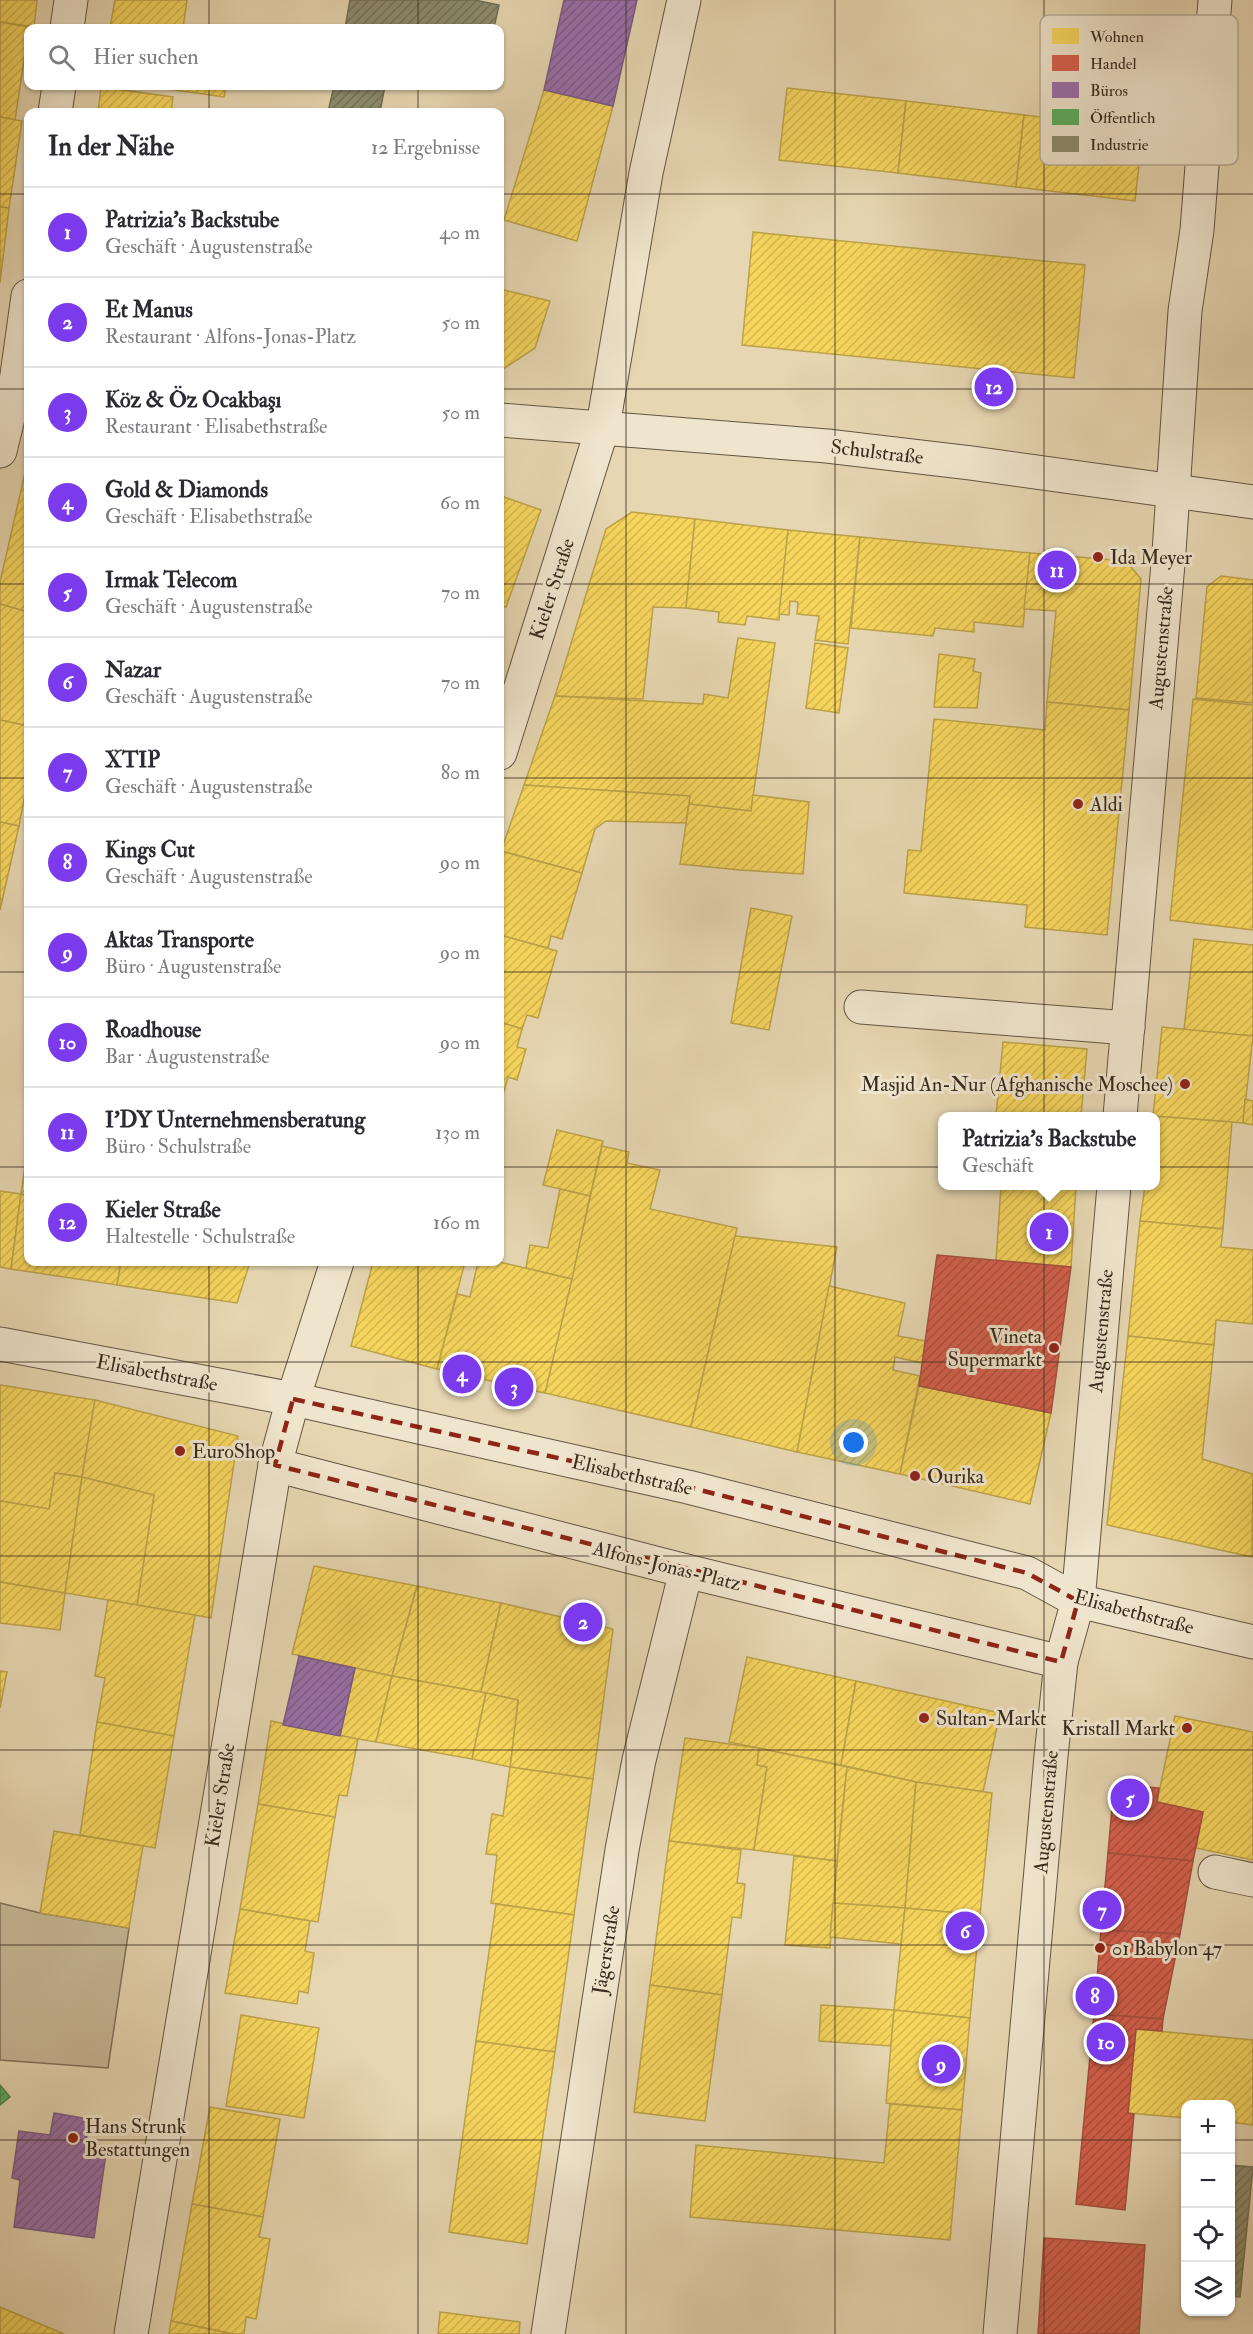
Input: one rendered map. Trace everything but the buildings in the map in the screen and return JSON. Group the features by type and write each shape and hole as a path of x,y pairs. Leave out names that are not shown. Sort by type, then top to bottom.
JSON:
{"street":[{"path":"68,24 71,0"},
{"name":"Kieler Straße","path":"504,740 603,426 646,173 684,0"},
{"name":"Augustenstraße","path":"1214,15 1215,0"},
{"path":"56,108 58,90"},
{"name":"Augustenstraße","path":"1120,1112 1174,492 1185,311 1197,230 1202,165"},
{"path":"0,451 14,390 24,323"},
{"name":"Schulstraße","path":"504,420 603,426 827,446 971,463 1253,502"},
{"path":"861,1007 1128,1028"},
{"name":"Augustenstraße","path":"1000,2334 1061,1662 1078,1601 1114,1190"},
{"name":"Kieler Straße","path":"131,2334 275,1465 293,1399 336,1266"},
{"name":"Elisabethstraße","path":"0,1344 293,1399 688,1487 1027,1573 1078,1601 1253,1642"},
{"name":"Alfons-Jonas-Platz","path":"275,1465 686,1571 1061,1662"},
{"name":"Jägerstraße","path":"548,2334 622,1850 639,1760 686,1571"},
{"path":"1215,1872 1253,1880"}],"highlighted area":[{"path":"293,1399 688,1487 1027,1573 1078,1601 1061,1662 275,1465"}],"shaded area":[{"path":"0,1903 40,1913 129,1928 108,2068 0,2060"}],"place":[{"name":"Kieler Straße","path":"994,387"},
{"name":"Ida Meyer","path":"1098,557"},
{"name":"I'DY Unternehmensberatung","path":"1057,570"},
{"name":"Aldi","path":"1078,804"},
{"name":"Masjid An-Nur (Afghanische Moschee)","path":"1185,1084"},
{"name":"Patrizia's Backstube","path":"1049,1232"},
{"name":"Vineta Supermarkt","path":"1054,1348"},
{"name":"Gold & Diamonds","path":"462,1374"},
{"name":"Köz & Öz Ocakbaşı","path":"514,1387"},
{"name":"EuroShop","path":"180,1451"},
{"name":"Ourika","path":"915,1476"},
{"name":"Et Manus","path":"583,1622"},
{"name":"Sultan-Markt","path":"924,1718"},
{"name":"Kristall Markt","path":"1187,1728"},
{"name":"Irmak Telecom","path":"1130,1798"},
{"name":"XTIP","path":"1102,1910"},
{"name":"Nazar","path":"965,1931"},
{"name":"01 Babylon 47","path":"1100,1948"},
{"name":"Kings Cut","path":"1095,1996"},
{"name":"Roadhouse","path":"1106,2042"},
{"name":"Aktas Transporte","path":"941,2064"},
{"name":"Hans Strunk Bestattungen","path":"73,2138"}]}
